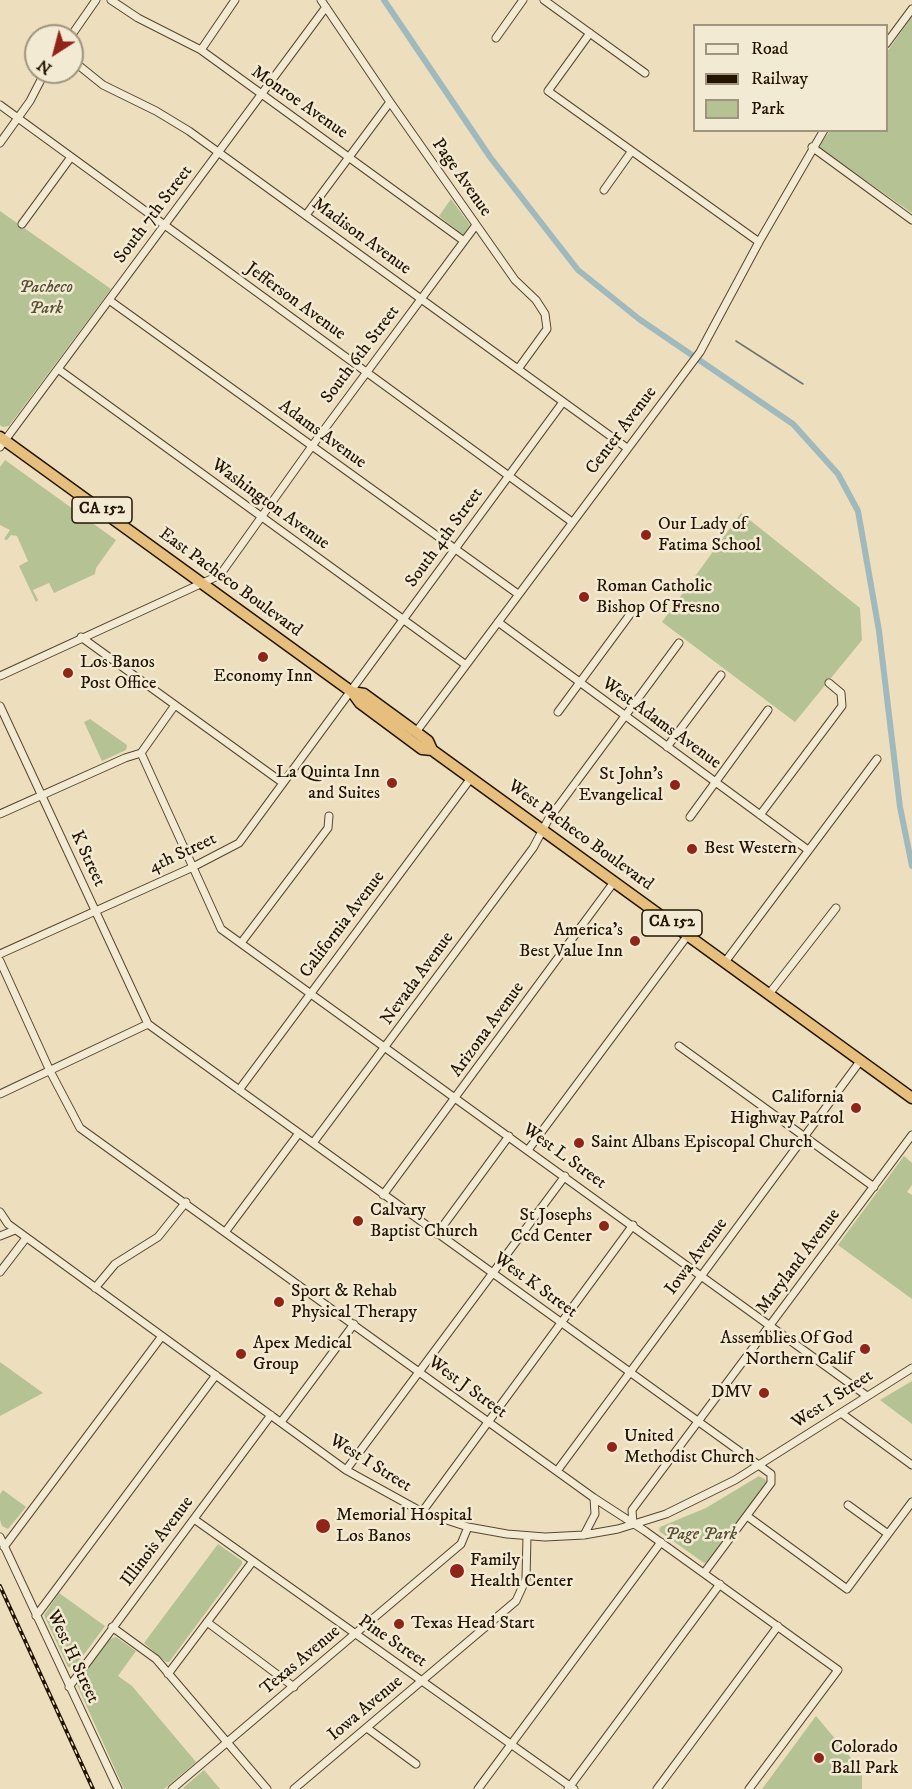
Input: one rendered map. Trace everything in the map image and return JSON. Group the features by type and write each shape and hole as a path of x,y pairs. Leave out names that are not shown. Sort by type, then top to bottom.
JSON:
{"highway":[{"name":"East Pacheco Boulevard","path":"2,441 352,692 360,703 381,719 390,720 413,736"},
{"name":"East Pacheco Boulevard","path":"352,692 363,694 413,736"},
{"name":"West Pacheco Boulevard","path":"413,736 428,741 432,750 912,1098"}],"street":[{"path":"79,24 96,0"},
{"name":"Monroe Avenue","path":"111,0 138,18 201,50 464,241"},
{"path":"201,50 236,0"},
{"name":"Page Avenue","path":"321,0 515,280 536,300 545,314 547,329 518,369"},
{"path":"496,38 523,0"},
{"path":"544,0 645,73"},
{"name":"South 7th Street","path":"2,441 165,226 326,7"},
{"path":"888,41 912,9"},
{"path":"591,33 548,91 759,242"},
{"name":"Madison Avenue","path":"84,70 103,85 176,122 627,448"},
{"path":"0,142 18,118 38,84"},
{"path":"306,215 390,102"},
{"name":"Jefferson Avenue","path":"0,105 572,522"},
{"name":"Center Avenue","path":"413,736 700,352 759,242 823,132"},
{"path":"812,147 912,220"},
{"path":"604,190 631,152"},
{"path":"22,224 71,157"},
{"name":"South 6th Street","path":"0,676 81,637 203,584 220,574 476,225"},
{"name":"Adams Avenue","path":"109,300 518,594"},
{"name":"Washington Avenue","path":"58,369 466,664"},
{"name":"South 4th Street","path":"352,692 563,402"},
{"path":"558,712 634,609"},
{"name":"West Adams Avenue","path":"498,622 808,850"},
{"path":"81,637 283,783"},
{"name":"Nevada Avenue","path":"313,1143 387,1048 539,840 543,830 624,716 679,643"},
{"path":"667,747 721,675"},
{"path":"760,815 842,706 841,693 829,683"},
{"name":"4th Street","path":"0,954 191,868 239,843 352,692"},
{"path":"0,814 141,753 175,705"},
{"name":"K Street","path":"0,706 148,1024"},
{"path":"690,817 768,710"},
{"name":"West L Street","path":"141,753 218,926 867,1396"},
{"path":"725,962 877,759"},
{"name":"California Avenue","path":"239,1090 471,778"},
{"path":"242,943 328,828 330,816"},
{"name":"Arizona Avenue","path":"383,1195 614,882"},
{"path":"769,994 836,908"},
{"path":"528,1150 688,935"},
{"path":"0,961 50,1071"},
{"path":"0,1094 148,1024"},
{"name":"West K Street","path":"148,1024 561,1324 760,1465"},
{"path":"679,1046 874,1187"},
{"name":"Iowa Avenue","path":"556,1471 861,1060"},
{"name":"West J Street","path":"50,1071 81,1128 556,1471 661,1542 838,1670 749,1789"},
{"path":"226,1232 299,1133"},
{"name":"Maryland Avenue","path":"633,1524 632,1510 912,1135"},
{"path":"437,1234 509,1136"},
{"path":"346,1470 565,1176"},
{"path":"95,1288 115,1264 158,1237 186,1202"},
{"name":"West I Street","path":"0,1212 4,1221 15,1230 346,1470 422,1512 468,1527 527,1536 584,1535 633,1524 692,1502 760,1465 912,1368"},
{"path":"422,1512 633,1225"},
{"path":"0,1236 15,1230"},
{"path":"0,1272 26,1238"},
{"path":"281,1422 354,1324"},
{"path":"4,1547 162,1336"},
{"path":"36,1616 216,1375"},
{"path":"841,1413 912,1465"},
{"name":"Illinois Avenue","path":"69,1687 271,1415"},
{"path":"704,1573 771,1483 771,1474 760,1465"},
{"path":"584,1535 595,1514 594,1498"},
{"path":"747,1516 848,1589 912,1502"},
{"path":"848,1505 888,1534"},
{"name":"Pine Street","path":"194,1519 570,1788"},
{"name":"Texas Avenue","path":"172,1789 461,1544 468,1527"},
{"name":"Iowa Avenue","path":"294,1789 516,1601 526,1579 527,1536"},
{"name":"West H Street","path":"0,1537 118,1789"},
{"path":"478,1789 661,1542"},
{"path":"168,1674 253,1561"},
{"path":"570,1788 720,1584"},
{"path":"207,1622 294,1687"},
{"path":"657,1789 778,1626"},
{"path":"112,1627 151,1655 267,1789"},
{"path":"367,1728 416,1764"}],"green space":[{"path":"912,16 912,213 818,147 829,132 888,132 888,51"},
{"path":"451,199 470,225 463,235 439,216"},
{"name":"Pacheco Park","path":"0,211 111,289 9,426 3,427 0,425"},
{"path":"5,460 116,540 96,568 95,574 54,593 49,583 33,590 38,600 36,602 19,566 28,561 17,536 11,535 7,540 4,539 10,530 0,525 0,467"},
{"path":"741,513 860,608 862,640 795,722 662,622"},
{"path":"90,719 127,745 126,750 102,761 84,722"},
{"path":"904,1156 912,1163 912,1185 907,1192 912,1195 912,1299 838,1245"},
{"path":"0,1362 43,1393 0,1416"},
{"path":"912,1381 912,1424 880,1400"},
{"name":"Page Park","path":"759,1476 767,1483 707,1562 704,1563 659,1531 660,1527 706,1508"},
{"path":"3,1490 26,1507 8,1529 2,1526 0,1520 0,1494"},
{"path":"218,1544 242,1561 242,1564 169,1662 166,1662 144,1643"},
{"path":"59,1593 105,1626 74,1668 68,1667 44,1615"},
{"path":"116,1637 136,1651 118,1676 132,1686 196,1762 164,1789 124,1789 78,1687 77,1683 110,1639"},
{"name":"Colorado Ball Park","path":"816,1716 857,1765 862,1774 862,1789 762,1789"},
{"path":"204,1770 220,1789 183,1788"}],"waterway":[{"path":"384,0 490,157 578,270 639,319 793,424 838,474 858,511 879,631 900,807 912,866"},
{"path":"736,341 803,384"}],"railway":[{"path":"0,1586 93,1789"}],"place":[{"name":"Our Lady of Fatima School","path":"646,535"},
{"name":"Roman Catholic Bishop Of Fresno","path":"584,597"},
{"name":"Economy Inn","path":"263,657"},
{"name":"Los Banos Post Office","path":"68,673"},
{"name":"La Quinta Inn and Suites","path":"392,783"},
{"name":"St John's Evangelical","path":"675,785"},
{"name":"Best Western","path":"692,849"},
{"name":"America's Best Value Inn","path":"635,941"},
{"name":"California Highway Patrol","path":"856,1108"},
{"name":"Saint Albans Episcopal Church","path":"579,1143"},
{"name":"Calvary Baptist Church","path":"358,1221"},
{"name":"St Josephs Ccd Center","path":"604,1226"},
{"name":"Sport & Rehab Physical Therapy","path":"279,1302"},
{"name":"Assemblies Of God Northern Calif","path":"865,1349"},
{"name":"Apex Medical Group","path":"241,1354"},
{"name":"DMV","path":"764,1393"},
{"name":"United Methodist Church","path":"612,1447"},
{"name":"Memorial Hospital Los Banos","path":"323,1526"},
{"name":"Family Health Center","path":"457,1571"},
{"name":"Texas Head Start","path":"399,1624"},
{"name":"Colorado Ball Park","path":"819,1758"}]}
